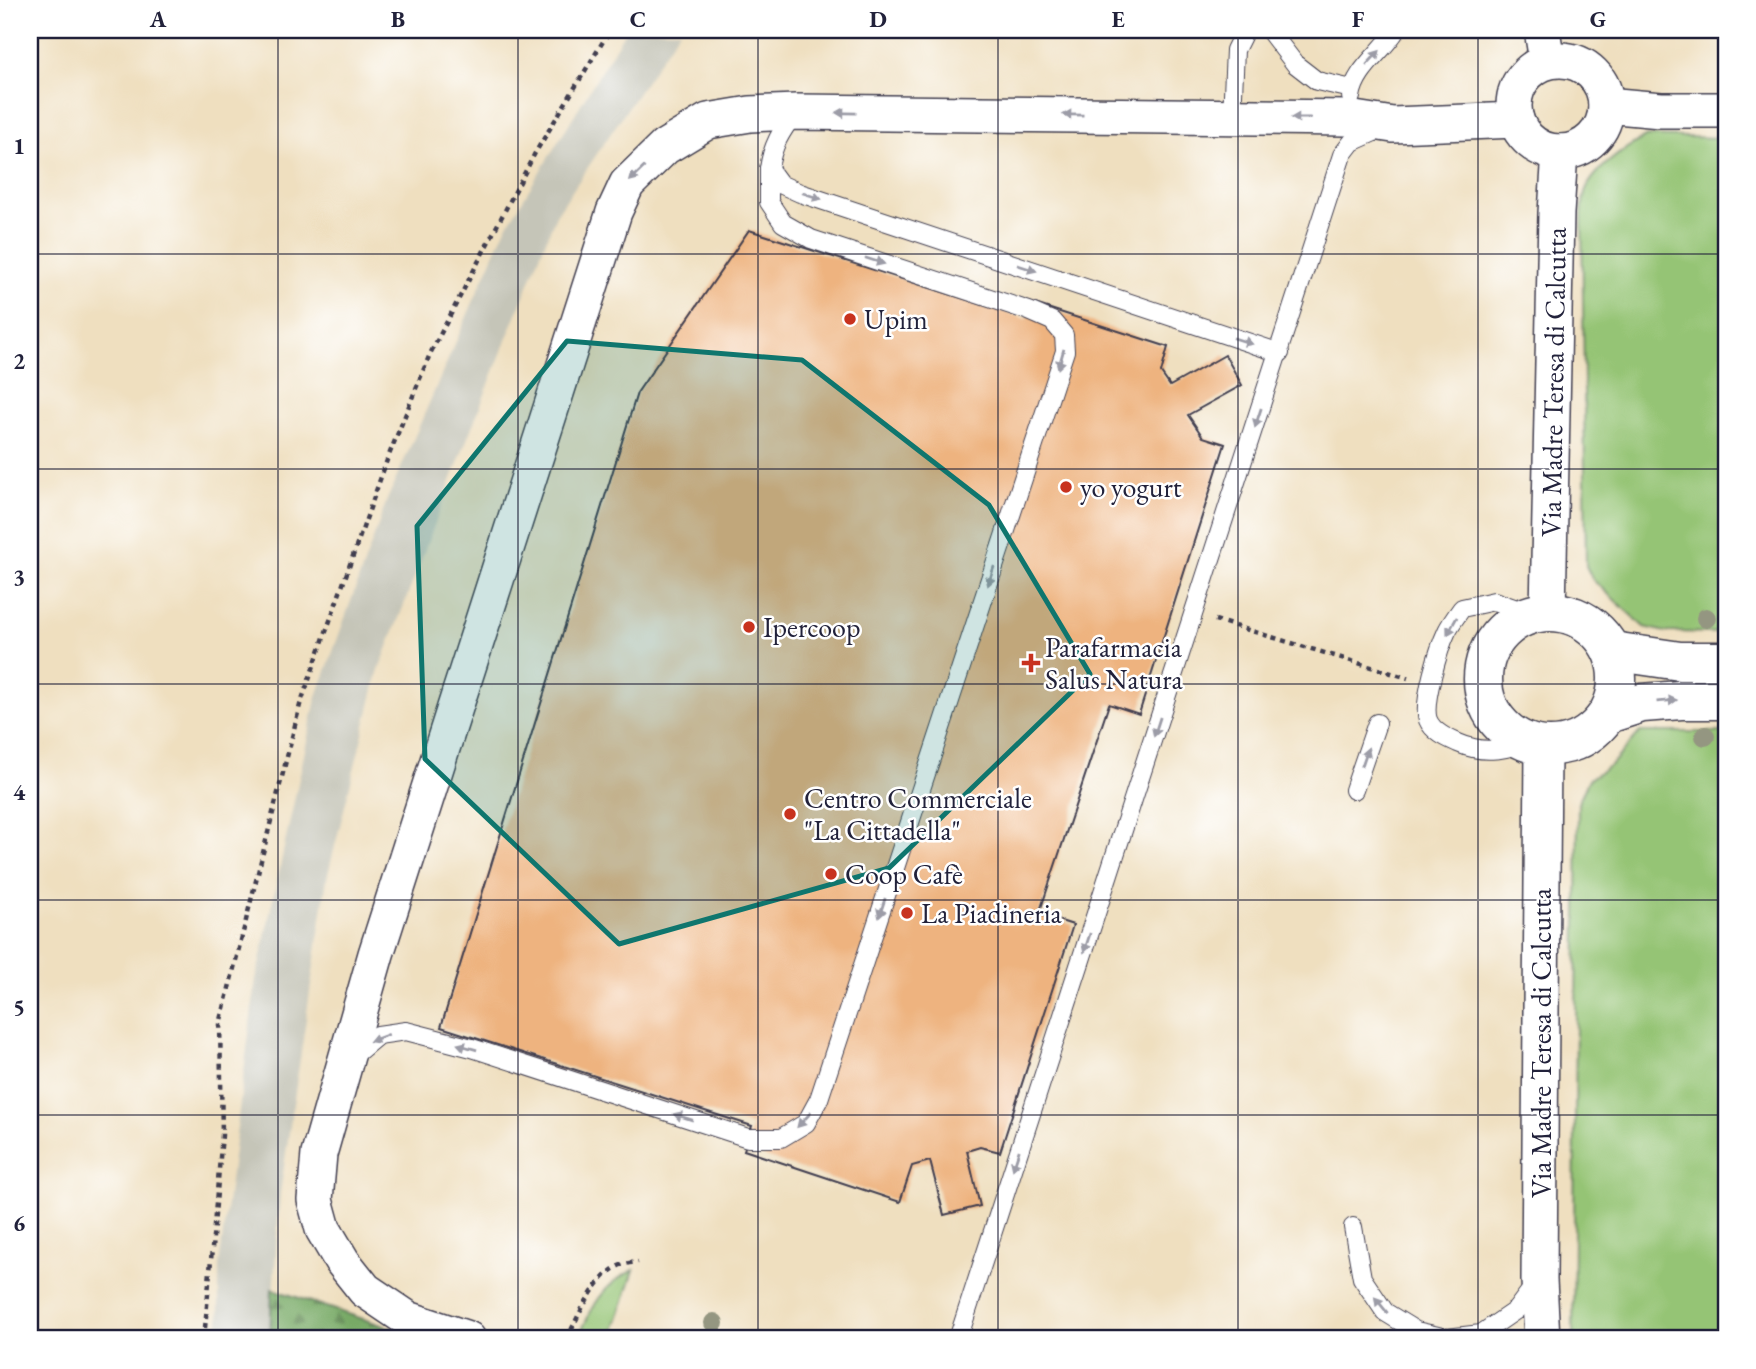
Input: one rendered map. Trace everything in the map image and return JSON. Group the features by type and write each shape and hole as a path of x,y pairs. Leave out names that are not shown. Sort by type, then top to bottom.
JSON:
{"street":[{"path":"1545,46 1561,60 1575,62 1588,69 1601,85 1606,105 1605,120 1588,144 1575,150 1560,152 1532,144 1522,133 1513,105 1523,78 1534,68 1545,46"},
{"path":"468,1339 408,1318 365,1290 342,1261 323,1229 315,1200 319,1154 376,954 605,239 627,184 665,148 708,121 750,114 796,112 1232,117 1350,103 1393,125 1516,120"},
{"path":"1606,105 1661,110 1726,110"},
{"name":"Via Madre Teresa di Calcutta","path":"1539,613 1560,152"},
{"path":"1539,613 1567,614 1585,622 1601,634 1612,651 1618,683 1615,699 1597,729 1581,740 1562,746 1535,745 1511,735 1489,710 1483,694 1485,660 1502,631 1516,621 1539,613"},
{"path":"1612,651 1680,661 1726,661"},
{"path":"1608,714 1642,703 1726,700"},
{"name":"Via Madre Teresa di Calcutta","path":"1535,745 1539,1280 1542,1339"}],"lane":[{"path":"1232,117 1235,50 1245,30"},
{"path":"1269,30 1295,64 1350,103 1366,64 1389,42 1396,30"},
{"path":"339,1080 355,1052 378,1035 406,1031 472,1048 748,1138 781,1138 806,1123 819,1099 1065,351 1064,335 1052,321 811,239 783,223 769,202 771,151 796,112"},
{"path":"958,1339 1280,353 1342,155 1352,142 1393,125"},
{"path":"769,169 780,184 800,193 1280,353"},
{"path":"1535,745 1498,751 1465,746 1442,735 1429,722 1425,702 1447,632 1462,608 1494,601 1539,613"},
{"path":"1354,790 1377,723"},
{"path":"1353,1227 1362,1278 1385,1312 1416,1331 1447,1338 1481,1334 1516,1310 1539,1280"}],"path":[{"path":"205,1328 222,1135 220,1024 300,705 387,460 430,354 535,153 610,30"},
{"path":"1194,614 1431,684"},
{"path":"567,1339 583,1306 605,1277 621,1265 638,1262"}],"highlighted area":[{"path":"567,341 802,360 989,505 1090,674 889,868 619,944 425,759 417,526"}],"shaded area":[{"path":"626,30 680,30 556,215 378,673 327,878 280,1193 270,1339 219,1339 219,1266 256,979 316,699 387,500 505,229"}],"green space":[{"path":"1647,136 1726,138 1726,633 1665,632 1644,627 1593,580 1586,566 1584,197 1589,183 1603,167"},
{"path":"1640,732 1726,732 1726,1339 1573,1339 1578,803 1589,779 1612,764"},
{"path":"634,1270 612,1337 594,1331 591,1339 578,1339 599,1298 614,1282"},
{"path":"272,1289 424,1339 270,1339"}],"building":[{"name":"Centro Commerciale \"La Cittadella\"","path":"749,230 1027,319 1032,303 1168,347 1161,373 1170,386 1225,355 1242,385 1188,415 1203,437 1225,444 1139,714 1109,704 1039,914 1073,925 1000,1152 980,1147 967,1151 980,1206 944,1215 930,1161 912,1166 900,1202 744,1150 752,1126 441,1027 637,393"}],"place":[{"name":"Upim","path":"850,319"},
{"name":"yo yogurt","path":"1066,487"},
{"name":"Ipercoop","path":"749,627"},
{"name":"Parafarmacia Salus Natura","path":"1031,663"},
{"name":"Centro Commerciale \"La Cittadella\"","path":"790,814"},
{"name":"Coop Cafè","path":"831,874"},
{"name":"La Piadineria","path":"907,913"}]}
